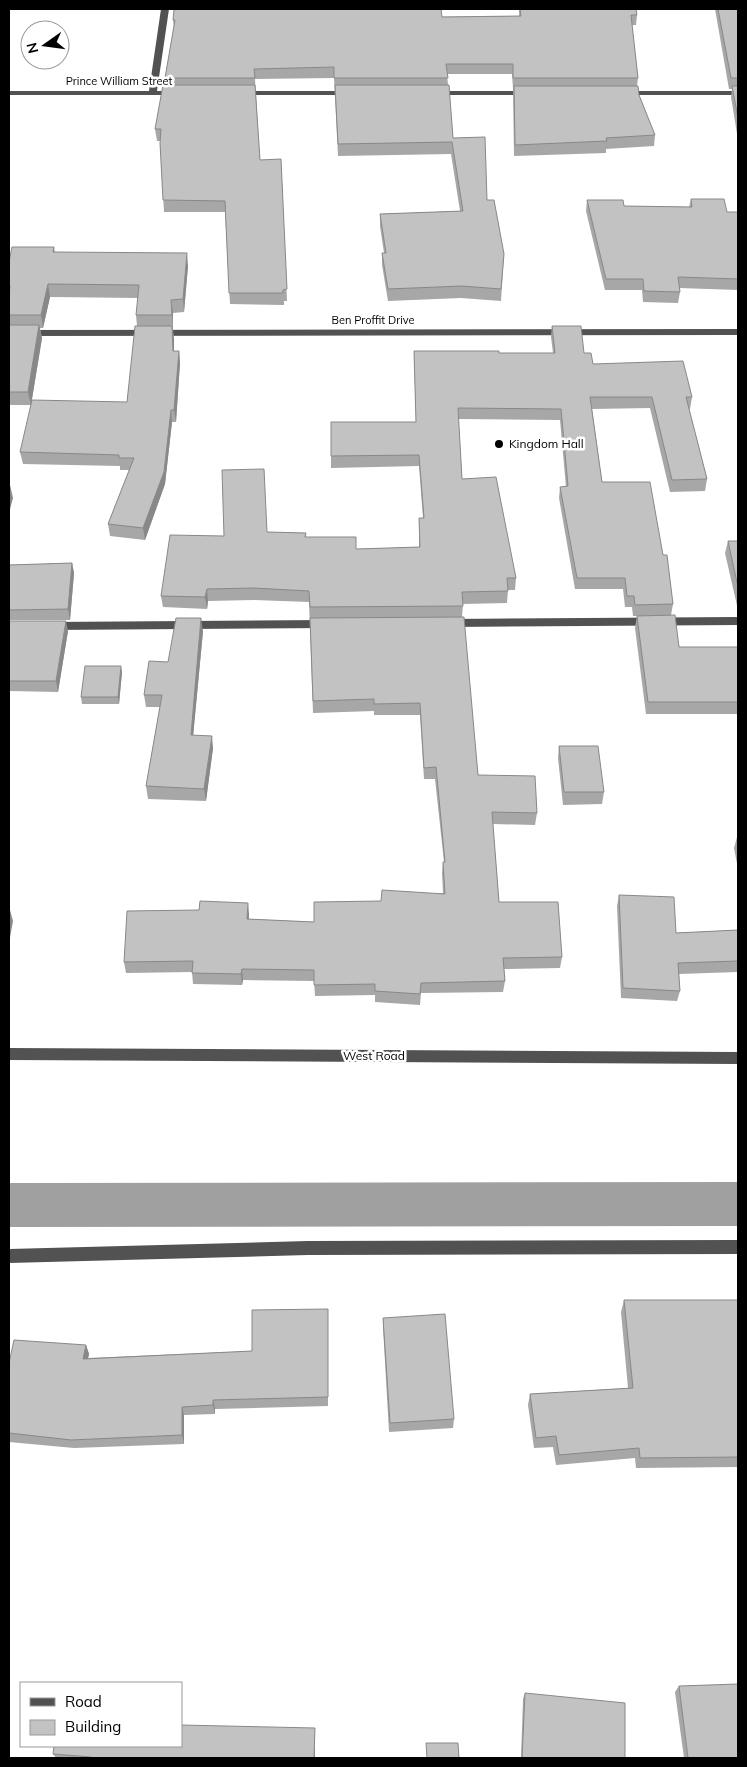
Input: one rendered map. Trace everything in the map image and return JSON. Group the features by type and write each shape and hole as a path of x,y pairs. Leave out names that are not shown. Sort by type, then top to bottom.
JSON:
{"street":[{"path":"152,93 165,9"},
{"name":"Prince William Street","path":"9,93 192,93"},
{"path":"232,93 361,93"},
{"path":"421,93 540,93"},
{"path":"609,93 738,93"},
{"name":"Ben Proffit Drive","path":"9,334 738,332"},
{"path":"432,623 738,621"},
{"path":"38,626 334,624"},
{"name":"West Road","path":"9,1054 738,1058"},
{"path":"9,1256 317,1248 738,1247"}],"building":[{"path":"174,9 441,9 442,17 521,16 520,9 636,9 637,15 631,15 638,78 513,78 513,64 446,64 448,78 334,78 334,67 254,69 255,78 165,78 175,20 173,20"},
{"path":"718,9 738,9 738,78 731,78"},
{"path":"163,85 255,85 260,160 281,159 287,289 283,290 283,293 229,293 225,201 163,200 161,129 155,129"},
{"path":"335,85 449,85 453,138 485,137 487,200 494,200 504,254 501,289 462,286 388,289 382,253 386,253 380,214 463,211 452,142 338,144"},
{"path":"514,86 638,86 639,95 655,135 606,138 607,141 515,145"},
{"path":"732,86 738,86 738,118"},
{"path":"691,199 724,199 727,212 738,212 738,279 678,277 680,292 644,291 643,279 606,279 587,200 623,200 624,206 692,207"},
{"path":"12,247 54,247 53,252 187,253 183,299 171,300 172,315 136,315 139,285 48,284 41,315 9,315 9,262"},
{"path":"9,325 39,325 28,392 9,392"},
{"path":"135,326 172,326 173,351 179,351 174,410 171,410 164,472 143,528 108,524 134,458 119,458 119,455 20,452 32,400 127,402"},
{"path":"552,326 581,326 584,353 591,353 593,364 683,361 692,397 686,397 707,479 672,480 652,397 590,397 602,482 650,482 663,555 667,555 673,604 635,605 634,596 627,596 625,578 577,578 560,487 568,486 561,409 458,408 462,479 496,477 516,578 507,578 508,591 462,592 463,606 310,607 309,591 253,588 207,589 205,597 161,596 170,535 224,536 222,470 264,469 267,532 306,533 305,537 356,537 356,549 420,547 419,518 424,518 419,455 331,456 331,422 416,422 414,351 555,353"},
{"path":"728,541 738,541 738,587"},
{"path":"72,563 68,609 9,610 9,565"},
{"path":"675,615 679,647 738,647 738,702 648,702 637,616"},
{"path":"464,617 478,775 535,776 537,813 492,812 499,902 558,902 562,957 503,958 505,981 421,983 420,994 375,991 375,984 314,985 314,970 242,969 241,974 192,973 193,961 124,962 127,911 199,910 200,901 248,903 247,919 314,922 314,902 381,901 382,890 445,894 443,862 445,862 436,767 424,768 420,703 374,704 374,699 313,701 310,618"},
{"path":"176,618 201,618 191,735 212,736 204,789 146,786 162,695 144,695 149,661 168,662"},
{"path":"9,621 66,621 56,681 9,681"},
{"path":"85,666 121,666 118,697 81,697"},
{"path":"559,746 598,746 604,792 564,792"},
{"path":"619,895 674,897 676,933 738,930 738,961 678,963 680,991 623,988"},
{"path":"624,1300 738,1300 738,1457 640,1458 639,1448 559,1455 556,1436 536,1438 530,1394 633,1388"},
{"path":"328,1309 328,1397 213,1400 213,1405 182,1407 182,1435 71,1440 9,1433 9,1363 14,1340 86,1345 83,1359 252,1351 252,1310"},
{"path":"445,1314 454,1419 390,1423 383,1318"},
{"path":"738,1684 738,1758 688,1758 679,1686"},
{"path":"525,1693 625,1703 625,1758 522,1758"},
{"path":"182,1725 315,1728 314,1758 91,1758 53,1754 54,1747 182,1747"},
{"path":"426,1743 458,1743 459,1758 427,1758"}],"waterway":[{"path":"9,1205 738,1204"}],"place":[{"name":"Kingdom Hall","path":"499,444"}]}
